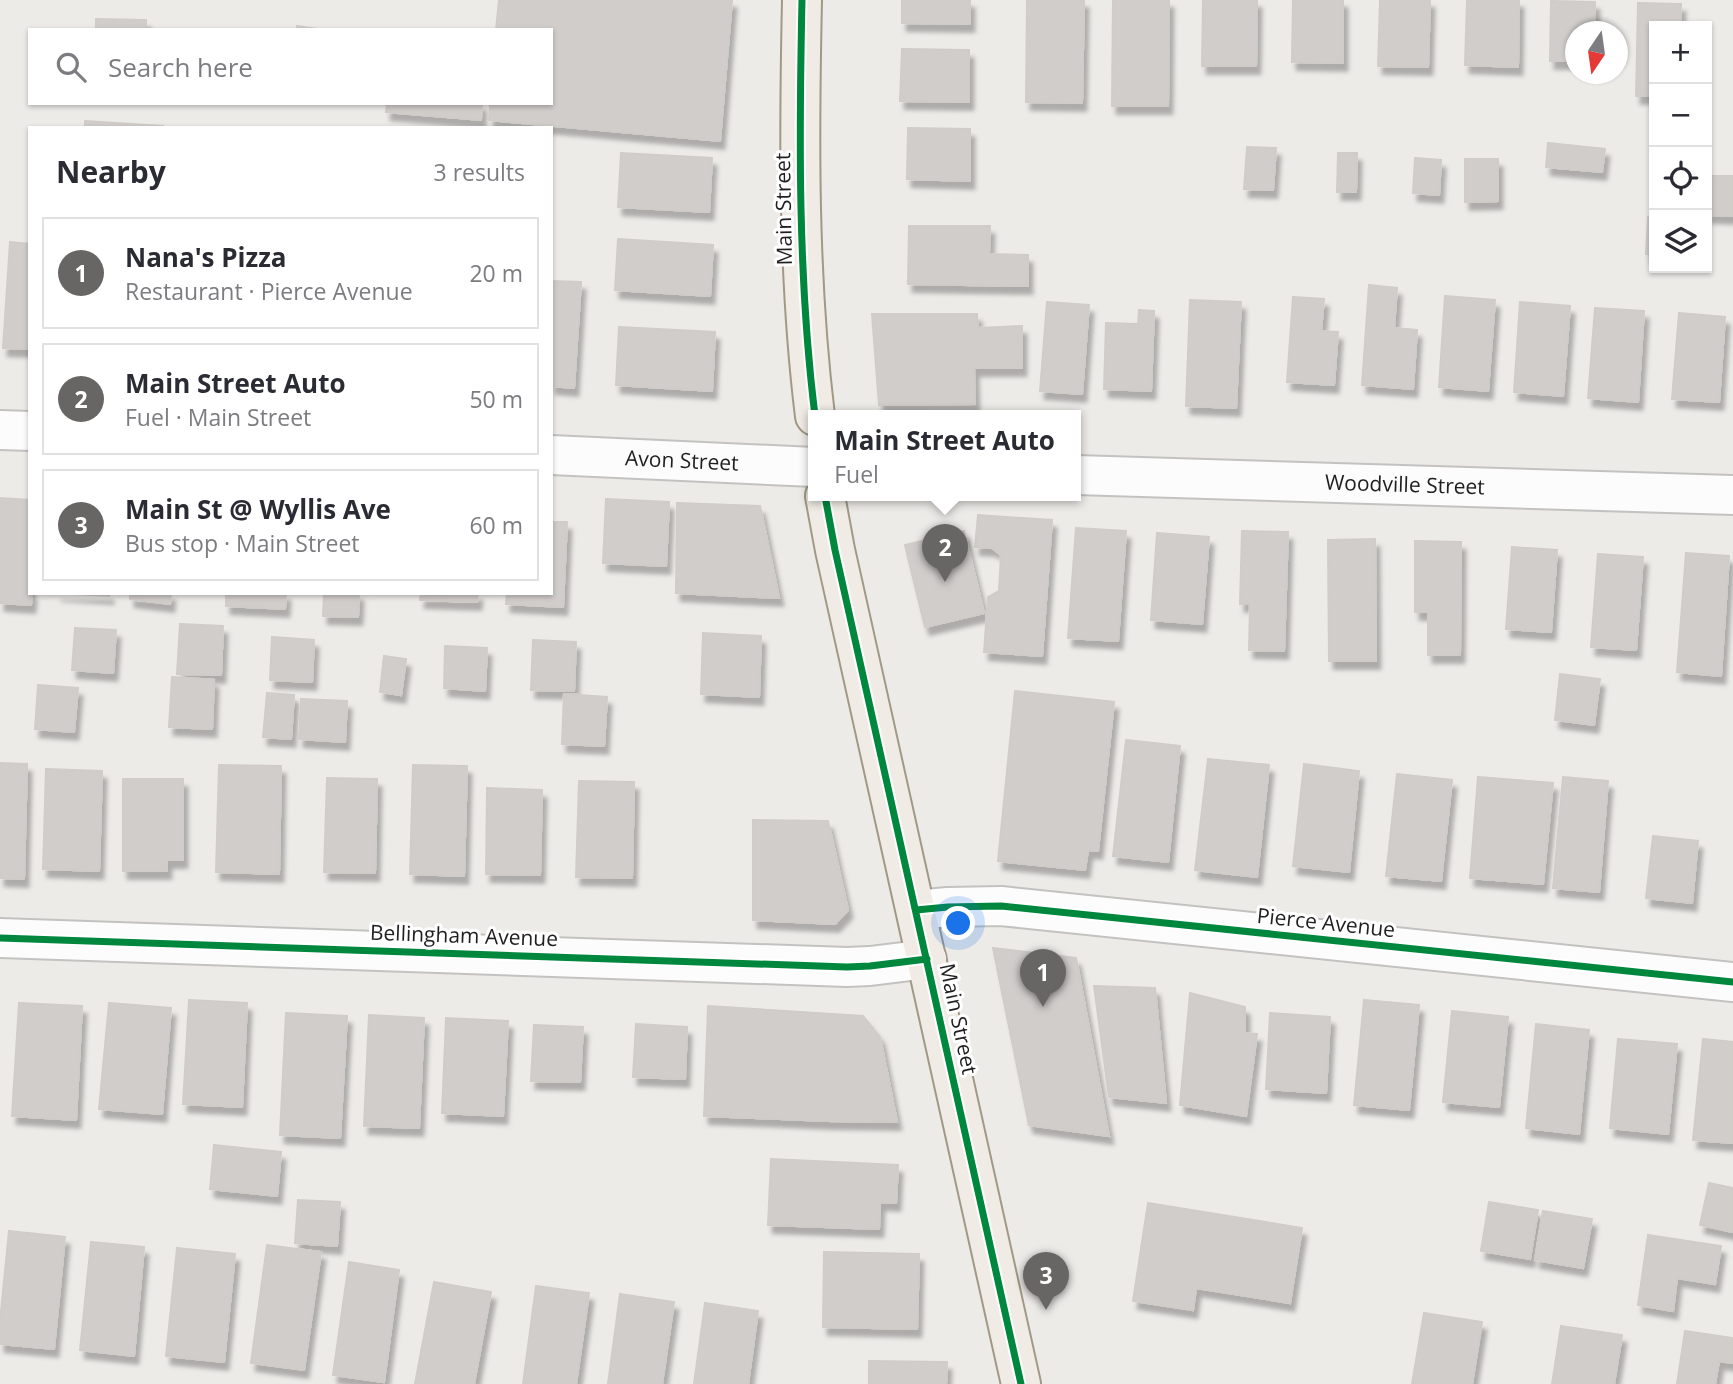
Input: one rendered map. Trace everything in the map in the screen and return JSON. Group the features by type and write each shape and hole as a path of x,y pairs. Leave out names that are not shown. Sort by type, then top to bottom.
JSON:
{"main road":[{"name":"Main Street","path":"802,0 800,166 803,279 814,410"},
{"name":"Main Street","path":"826,501 1021,1384"}],"street":[{"path":"0,430 28,431"},
{"name":"Avon Street","path":"553,455 808,467"},
{"name":"Woodville Street","path":"1081,475 1733,495"},
{"name":"Pierce Avenue","path":"916,910 1001,906 1733,982"},
{"name":"Bellingham Avenue","path":"0,937 846,967 926,959"}],"building":[{"path":"499,0 732,0 720,141 489,120 490,105 553,105 553,28 496,28"},
{"path":"902,0 970,0 970,24 902,23"},
{"path":"1027,0 1084,0 1082,103 1026,102"},
{"path":"1113,0 1169,0 1168,106 1112,106"},
{"path":"1203,0 1257,0 1256,66 1202,66"},
{"path":"1293,0 1343,0 1343,63 1292,62"},
{"path":"1380,0 1430,0 1428,67 1378,66"},
{"path":"1467,0 1519,0 1518,67 1465,65"},
{"path":"1551,1 1595,2 1594,21 1565,21 1565,61 1550,61"},
{"path":"1638,3 1681,4 1680,21 1649,21 1649,96 1636,96"},
{"path":"96,19 146,20 146,28 96,28"},
{"path":"902,49 969,50 969,102 900,101"},
{"path":"387,105 482,105 481,120 386,112"},
{"path":"85,121 163,126 85,126"},
{"path":"908,128 970,129 970,181 907,179"},
{"path":"1548,143 1605,149 1602,172 1546,167"},
{"path":"1247,147 1276,148 1273,190 1244,189"},
{"path":"621,153 712,158 709,212 618,207"},
{"path":"1338,153 1357,153 1356,192 1337,192"},
{"path":"1415,158 1441,160 1439,195 1413,193"},
{"path":"1465,159 1498,159 1498,201 1465,202"},
{"path":"1712,176 1733,176 1733,216 1712,215"},
{"path":"1648,217 1649,217 1649,254 1646,254"},
{"path":"909,226 990,226 989,254 1028,255 1028,286 908,284"},
{"path":"618,239 713,245 710,296 615,290"},
{"path":"10,242 28,244 28,349 3,348"},
{"path":"553,281 581,282 574,388 553,386"},
{"path":"1369,285 1397,288 1394,328 1417,330 1413,389 1362,385"},
{"path":"1445,296 1495,300 1488,391 1439,387"},
{"path":"1293,297 1324,299 1321,331 1338,332 1334,385 1287,382"},
{"path":"1190,300 1241,302 1236,408 1186,406"},
{"path":"1047,302 1089,305 1082,394 1040,391"},
{"path":"1520,302 1570,306 1563,396 1514,392"},
{"path":"1595,308 1644,311 1638,402 1588,398"},
{"path":"1139,310 1154,311 1151,391 1104,389 1106,323 1138,324"},
{"path":"1679,313 1725,317 1719,402 1672,399"},
{"path":"872,314 977,314 978,328 1022,326 1022,368 974,368 975,404 879,405"},
{"path":"619,327 715,332 712,391 616,385"},
{"path":"0,498 28,500 28,595 32,595 31,605 0,603"},
{"path":"606,499 669,502 666,566 603,563"},
{"path":"677,503 760,506 779,598 676,593"},
{"path":"978,515 1052,520 1042,656 984,652 988,597 999,591 1001,555 992,548 975,547"},
{"path":"553,522 567,522 563,607 506,604 507,595 553,595"},
{"path":"1076,528 1126,531 1118,641 1068,638"},
{"path":"964,531 984,613 925,627 905,545"},
{"path":"1242,531 1288,532 1284,651 1249,650 1250,604 1240,604"},
{"path":"1157,533 1209,537 1202,624 1151,620"},
{"path":"1375,539 1376,661 1329,661 1328,540"},
{"path":"1415,541 1461,542 1460,655 1428,655 1428,612 1415,612"},
{"path":"1512,547 1557,550 1551,632 1506,629"},
{"path":"1686,553 1729,556 1721,676 1677,672"},
{"path":"1598,554 1643,557 1636,650 1591,647"},
{"path":"130,595 171,595 170,604 130,599"},
{"path":"226,595 286,595 285,609 226,606"},
{"path":"324,595 359,595 358,617 323,616"},
{"path":"421,595 478,595 477,602 420,600"},
{"path":"180,624 223,626 221,675 177,674"},
{"path":"75,628 116,630 113,673 72,670"},
{"path":"703,633 761,636 759,697 701,694"},
{"path":"272,637 314,640 312,682 270,680"},
{"path":"533,640 576,642 574,691 531,690"},
{"path":"445,646 487,648 485,691 444,688"},
{"path":"384,656 406,659 401,695 380,692"},
{"path":"1560,674 1600,679 1594,725 1555,720"},
{"path":"172,677 214,680 212,729 169,727"},
{"path":"38,685 78,688 74,732 35,729"},
{"path":"1015,691 1114,702 1098,851 1088,850 1085,870 998,861"},
{"path":"267,693 294,695 291,739 263,737"},
{"path":"564,694 607,697 604,746 562,744"},
{"path":"301,699 347,701 345,742 299,739"},
{"path":"1126,740 1180,746 1168,862 1113,856"},
{"path":"1208,759 1269,765 1257,877 1195,870"},
{"path":"0,763 27,764 24,879 0,878"},
{"path":"1304,764 1359,771 1349,872 1293,866"},
{"path":"219,765 281,766 279,874 216,872"},
{"path":"413,765 467,766 464,876 410,874"},
{"path":"46,769 102,771 99,871 43,869"},
{"path":"1397,774 1452,780 1441,881 1386,876"},
{"path":"1478,777 1553,783 1543,884 1470,878"},
{"path":"1563,777 1608,781 1599,892 1553,888"},
{"path":"327,778 377,779 375,873 324,872"},
{"path":"123,779 183,779 183,860 167,860 167,871 123,871"},
{"path":"579,781 634,782 632,878 576,877"},
{"path":"487,788 542,790 540,875 486,874"},
{"path":"753,820 828,821 848,910 835,924 753,920"},
{"path":"1653,836 1698,841 1692,903 1646,898"},
{"path":"993,948 1076,958 1109,1136 1029,1125"},
{"path":"1094,986 1155,988 1166,1103 1109,1097"},
{"path":"1190,993 1245,1007 1245,1033 1257,1034 1246,1116 1180,1105"},
{"path":"189,1000 247,1003 242,1107 183,1104"},
{"path":"1364,1000 1419,1005 1409,1110 1354,1105"},
{"path":"19,1003 82,1006 76,1120 12,1116"},
{"path":"109,1003 171,1008 162,1114 99,1109"},
{"path":"708,1006 863,1016 880,1037 897,1122 704,1116"},
{"path":"1452,1011 1508,1017 1499,1107 1443,1102"},
{"path":"286,1013 347,1016 340,1138 280,1135"},
{"path":"1270,1013 1330,1017 1326,1093 1266,1089"},
{"path":"369,1015 424,1018 419,1128 364,1126"},
{"path":"446,1018 508,1021 503,1116 442,1113"},
{"path":"636,1024 687,1027 685,1079 633,1077"},
{"path":"1536,1024 1589,1030 1579,1134 1526,1128"},
{"path":"534,1025 583,1027 580,1082 531,1081"},
{"path":"1618,1039 1677,1044 1668,1134 1610,1128"},
{"path":"1703,1039 1733,1042 1733,1143 1693,1140"},
{"path":"214,1145 281,1152 277,1196 210,1189"},
{"path":"771,1159 898,1165 896,1203 880,1202 879,1229 768,1225"},
{"path":"1709,1183 1733,1188 1733,1232 1700,1225"},
{"path":"298,1200 340,1202 337,1246 295,1243"},
{"path":"1489,1202 1538,1210 1530,1259 1481,1251"},
{"path":"1148,1203 1302,1228 1290,1303 1196,1288 1193,1310 1133,1301"},
{"path":"1543,1211 1592,1219 1583,1268 1535,1260"},
{"path":"9,1231 65,1237 54,1349 0,1344"},
{"path":"1648,1235 1721,1246 1715,1284 1677,1278 1673,1311 1638,1305"},
{"path":"91,1242 144,1247 134,1356 80,1350"},
{"path":"267,1245 321,1252 304,1370 251,1363"},
{"path":"177,1248 235,1254 224,1362 166,1356"},
{"path":"824,1252 919,1254 917,1329 823,1327"},
{"path":"349,1262 399,1270 384,1382 333,1375"},
{"path":"434,1282 491,1292 474,1384 415,1384"},
{"path":"536,1286 589,1293 576,1384 523,1384"},
{"path":"620,1294 674,1302 662,1384 608,1384"},
{"path":"705,1303 758,1311 748,1384 694,1384"},
{"path":"1424,1313 1482,1322 1472,1384 1412,1384"},
{"path":"1561,1326 1622,1335 1614,1384 1552,1384"},
{"path":"1685,1331 1733,1338 1733,1363 1719,1361 1715,1384 1677,1384"},
{"path":"869,1361 947,1362 946,1384 869,1384"}],"cycle path":[{"path":"802,0 800,156 803,260 814,410"},
{"path":"826,501 1021,1384"},
{"path":"916,910 1001,906 1733,982"},
{"path":"0,938 847,967 927,959"}],"place":[{"name":"Main Street Auto","path":"945,582"},
{"name":"Nana's Pizza","path":"1043,1007"},
{"name":"Main St @ Wyllis Ave","path":"1046,1310"}]}
